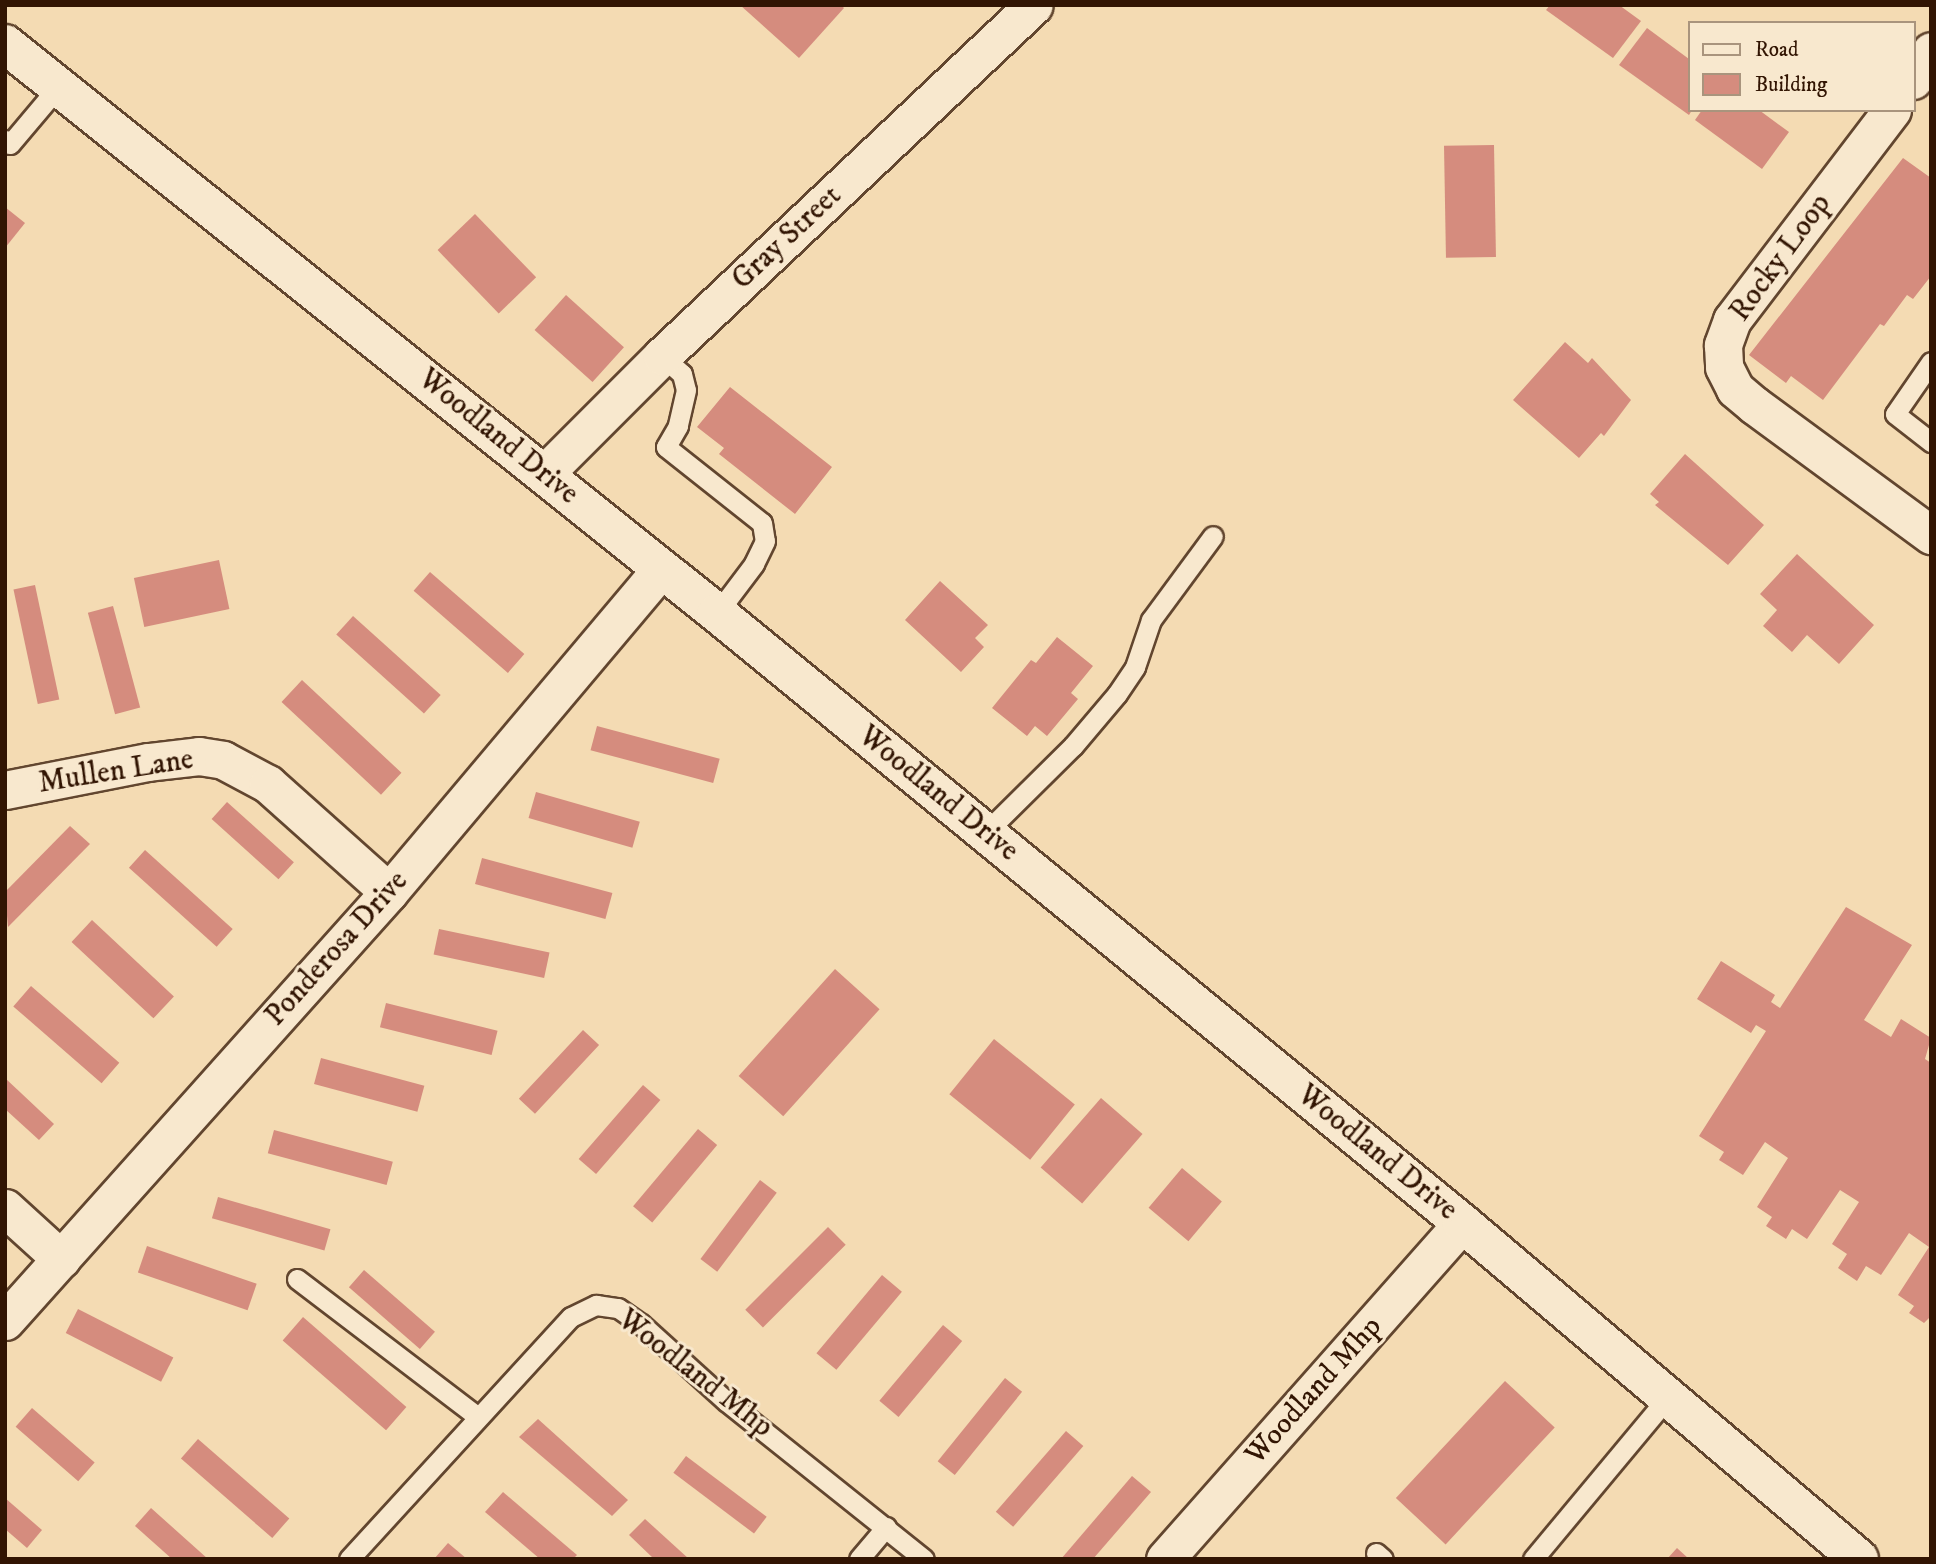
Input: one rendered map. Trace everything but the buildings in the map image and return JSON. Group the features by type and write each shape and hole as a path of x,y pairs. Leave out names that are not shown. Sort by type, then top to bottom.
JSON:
{"street":[{"name":"Gray Street","path":"544,474 662,356 1034,5"},
{"name":"Woodland Drive","path":"5,44 717,613 1462,1223 1859,1559"},
{"path":"1915,77 1931,51"},
{"name":"Rocky Loop","path":"1890,112 1732,320 1723,345 1724,368 1735,389 1754,405 1931,535"},
{"name":"Ponderosa Drive","path":"5,1321 389,892 660,570"},
{"name":"Mullen Lane","path":"5,790 148,762 199,756 223,760 268,784 389,892"},
{"path":"5,1208 61,1259"},
{"name":"Woodland Mhp","path":"1165,1559 1462,1223"}],"lane":[{"path":"5,140 10,144 58,86"},
{"path":"662,356 682,374 686,390 678,426 667,447 762,523 765,541 754,564 717,613"},
{"path":"1931,362 1895,414 1931,442"},
{"path":"985,833 1073,746 1117,694 1135,667 1151,620 1213,536"},
{"path":"297,1279 477,1416"},
{"name":"Woodland Mhp","path":"349,1559 570,1317 596,1305 618,1308 924,1559"},
{"path":"1533,1559 1668,1397"},
{"path":"859,1559 887,1527"}]}
